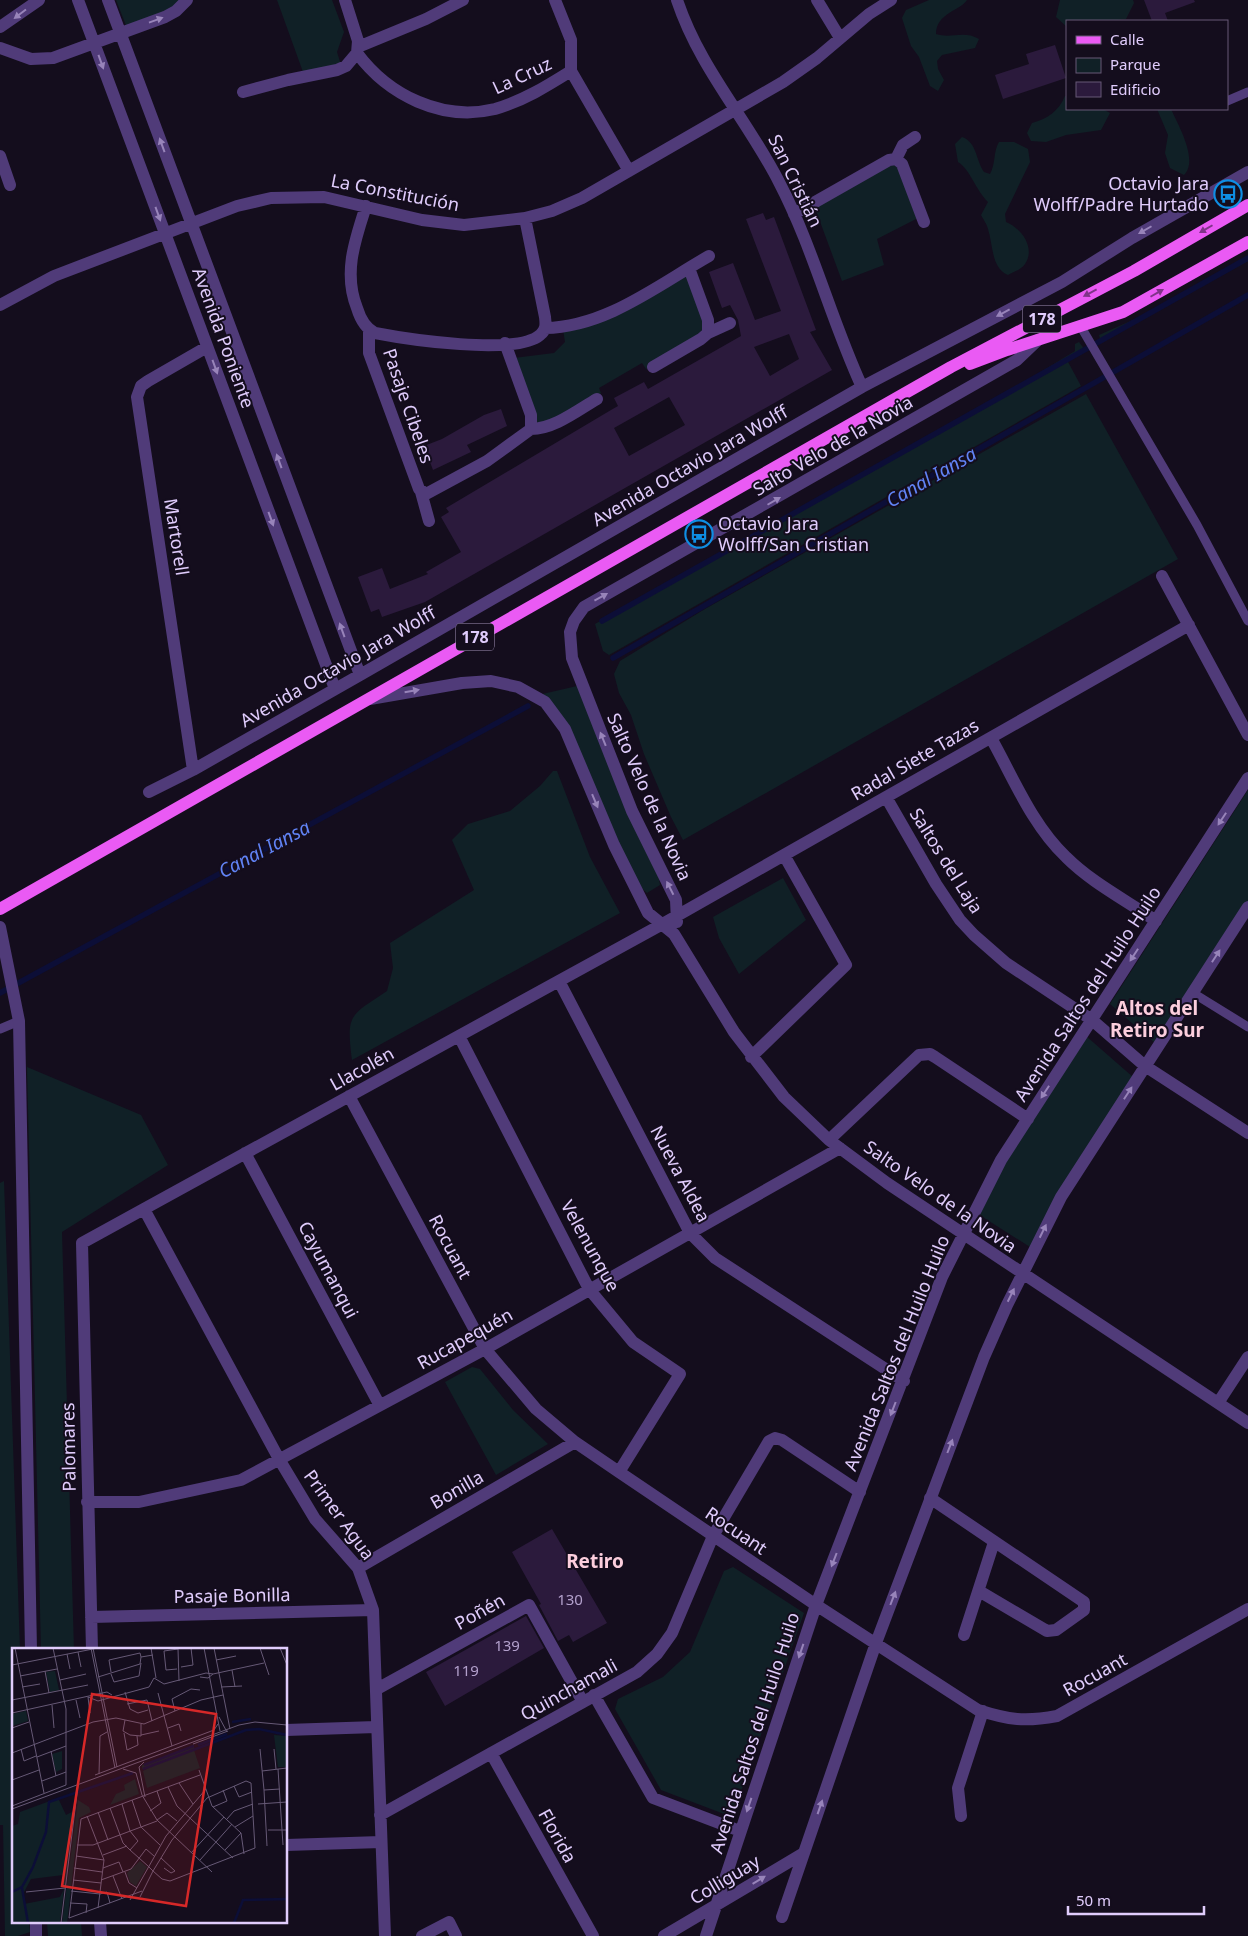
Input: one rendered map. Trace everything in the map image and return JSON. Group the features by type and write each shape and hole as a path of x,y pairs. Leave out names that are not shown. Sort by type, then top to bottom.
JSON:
{"main road":[{"name":"178","path":"0,909 951,366 1134,271 1248,205"},
{"name":"178","path":"951,366 973,364 1123,312 1248,242"}],"street":[{"path":"0,27 39,0"},
{"name":"Avenida Poniente","path":"78,0 335,689"},
{"name":"Avenida Poniente","path":"108,0 360,675"},
{"path":"0,48 22,57 36,59 63,56 171,14 187,0"},
{"name":"La Cruz","path":"345,0 357,34 357,50 375,75 398,92 429,106 455,112 480,111 510,104 571,71 628,171"},
{"path":"243,92 340,70 346,66 357,50 463,0"},
{"path":"556,0 570,40 571,71"},
{"name":"San Cristián","path":"677,0 696,47 734,110 751,131 778,180 794,214 862,387"},
{"path":"817,0 840,38"},
{"name":"La Constitución","path":"0,306 54,276 165,233 237,206 287,196 324,197 435,223 478,224 526,218 567,205 795,74 891,0"},
{"path":"896,159 903,145 915,137"},
{"path":"0,156 10,185"},
{"path":"794,214 889,160 896,159 902,164 924,222"},
{"name":"Avenida Octavio Jara Wolff","path":"149,792 193,770 862,387 1062,282 1132,238 1248,172"},
{"name":"Pasaje Cibeles","path":"366,206 353,249 350,278 355,304 359,316 369,330 369,353 421,492 429,521"},
{"path":"526,218 545,318 545,328"},
{"name":"Pasaje Cibeles","path":"369,330 439,343 505,343 536,338 545,328 567,327 600,316 709,256"},
{"path":"689,268 708,320 708,333"},
{"path":"653,367 708,333 730,323"},
{"name":"Salto Velo de la Novia","path":"674,934 678,916 676,900 636,818 575,670 569,645 574,621 584,607 1017,360 1038,340"},
{"path":"505,343 531,415 531,429"},
{"name":"Martorell","path":"193,770 137,397 141,386 207,347"},
{"name":"Pasaje Cibeles","path":"421,492 431,493 487,461 531,429 560,420 597,399"},
{"path":"1162,576 1248,736"},
{"name":"Radal Siete Tazas","path":"660,926 1189,625"},
{"name":"Salto Velo de la Novia","path":"364,700 462,683 492,681 518,687 546,702 565,729 614,845 648,913 660,926 674,934 751,1056 784,1097 829,1140 881,1179 1021,1274 1248,1422"},
{"path":"991,738 1036,818 1064,856 1088,876 1156,922"},
{"name":"Avenida Saltos del Huilo Huilo","path":"706,1936 816,1605 904,1381 942,1277 992,1175 1248,778"},
{"name":"Saltos del Laja","path":"886,797 948,903 974,936 1006,963 1092,1020 1145,1066 1248,1133"},
{"path":"751,1056 846,965 784,855"},
{"path":"782,1917 876,1643 984,1357 1021,1274 1054,1208 1248,907"},
{"name":"Llacolén","path":"82,1242 660,926"},
{"path":"0,928 19,1021 31,1648"},
{"name":"Nueva Aldea","path":"559,981 690,1233 715,1258 904,1381"},
{"name":"Velenunque","path":"459,1036 589,1289 633,1342 680,1374 619,1472"},
{"path":"829,1140 919,1055 924,1053 935,1056 1028,1119"},
{"name":"Rocuant","path":"349,1096 485,1349 536,1410 575,1442 713,1536 816,1605 983,1711 1006,1719 1023,1720 1057,1716 1248,1610"},
{"name":"Rucapequén","path":"87,1502 139,1502 240,1480 485,1349 840,1148"},
{"name":"Cayumanqui","path":"245,1153 379,1404"},
{"name":"Primer Agua","path":"144,1209 279,1459 316,1519 358,1568 373,1610 385,1936"},
{"name":"Palomares","path":"82,1242 92,1648"},
{"path":"1218,1403 1248,1357"},
{"name":"Quinchamali","path":"380,1815 637,1672 657,1654 672,1633 713,1536 769,1441 775,1438 782,1440 860,1492"},
{"name":"Bonilla","path":"358,1568 575,1442"},
{"path":"930,1498 1084,1602 1084,1610 1056,1630 1047,1631 979,1592"},
{"path":"964,1635 994,1542"},
{"name":"Poñén","path":"377,1689 529,1605 582,1702"},
{"name":"Pasaje Bonilla","path":"91,1617 373,1610"},
{"path":"594,1695 653,1798 740,1831"},
{"path":"962,1816 958,1788 983,1711"},
{"path":"288,1730 376,1728"},
{"name":"Florida","path":"491,1753 593,1936"},
{"path":"288,1845 381,1842"},
{"name":"Colliguay","path":"664,1936 804,1853"},
{"path":"422,1936 449,1922 456,1936"}],"lane":[{"path":"1228,101 1248,92"},
{"path":"1081,327 1196,525 1248,621"},
{"path":"1193,993 1248,1028"},
{"path":"0,1029 19,1021"}],"green space":[{"path":"116,0 184,0 180,4 127,28"},
{"path":"277,0 332,0 344,32 337,52 341,65 303,72"},
{"path":"929,0 967,0 940,21 936,34 947,36 968,35 979,39 975,48 942,55 937,61 938,69 944,80 938,91 930,86 919,57 911,46 902,18 906,10"},
{"path":"1060,0 1133,0 1134,3 1126,19 1066,20 1066,26 1056,17"},
{"path":"1066,96 1066,110 1105,110 1110,113 1101,130 1066,135 1046,142 1031,141 1027,133 1032,123 1052,114"},
{"path":"1157,110 1171,110 1186,142 1189,161 1188,169 1184,175 1170,168 1165,153 1168,135"},
{"path":"962,137 971,143 984,172 990,174 999,142 1014,142 1028,149 1030,162 1005,214 1006,222 1022,234 1028,245 1029,252 1025,264 1008,275 998,267 990,235 981,215 988,202 966,169 958,162 955,144"},
{"path":"894,165 899,169 918,218 877,239 884,265 842,281 815,208 888,166"},
{"path":"1248,256 1248,261 1101,342 1099,335 1153,311"},
{"path":"685,272 703,322 704,330 650,367 646,369 642,363 599,388 601,393 597,397 537,426 514,358 554,353 565,342 563,329"},
{"path":"1079,342 1085,350 1067,360 1081,386 609,655 603,651 595,624 1016,387 1075,351 1075,344"},
{"path":"1086,394 1178,559 683,840 644,754 631,715 619,693 614,674 620,661 705,609"},
{"path":"577,686 618,789 658,873 660,885 647,893 637,884 577,747 534,696"},
{"path":"553,771 557,771 590,857 620,913 352,1060 350,1033 353,1017 358,1011 387,991 393,968 390,943 474,890 452,840 468,824 510,811 540,786"},
{"path":"1248,790 1248,901 1155,1043 1110,1004"},
{"path":"783,878 806,920 739,974 719,938 713,917"},
{"path":"1086,1036 1133,1077 1030,1247 978,1214 998,1173"},
{"path":"27,1067 141,1115 168,1165 62,1232 74,1648 41,1648"},
{"path":"4,1181 20,1648 12,1648 12,1924 29,1924 30,1932 18,1936 5,1936 3,1825 0,1825 0,1183"},
{"path":"472,1367 480,1369 513,1410 548,1444 496,1475 445,1382"},
{"path":"733,1567 804,1613 732,1817 661,1790 615,1709 618,1699 663,1677 690,1652 724,1571"},
{"path":"47,1924 81,1924 82,1936 48,1936"}],"building":[{"path":"1144,0 1194,0 1195,2 1165,13 1168,20 1152,20"},
{"path":"1055,45 1066,78 1003,99 995,75 1029,64 1026,54"},
{"path":"763,213 766,220 774,217 816,330 810,332 832,370 425,602 382,617 379,609 371,612 358,577 382,568 390,589 428,574 426,572 461,552 441,517 449,512 446,508 618,406 614,398 644,382 648,389 741,336 738,320 730,305 722,308 709,272 733,263 755,320 781,311 746,219","holes":["789,334 799,359 770,376 754,347","669,397 685,425 629,456 614,428"]},
{"path":"501,409 507,426 467,445 471,452 433,470 424,446 442,439 484,415"},
{"path":"552,1529 607,1623 573,1642 569,1635 558,1641 539,1605 541,1604 512,1552"},
{"path":"526,1616 544,1648 445,1706 426,1672"}],"waterway":[{"path":"602,621 1248,258"},
{"name":"Canal Iansa","path":"613,658 1248,295"},
{"name":"Canal Iansa","path":"0,993 528,706"}],"place":[{"name":"Octavio Jara Wolff/Padre Hurtado","path":"1228,194"},
{"name":"Octavio Jara Wolff/San Cristian","path":"699,534"}],"district":[{"name":"Altos del Retiro Sur","path":"1157,1019"},
{"name":"Retiro","path":"595,1561"}]}
